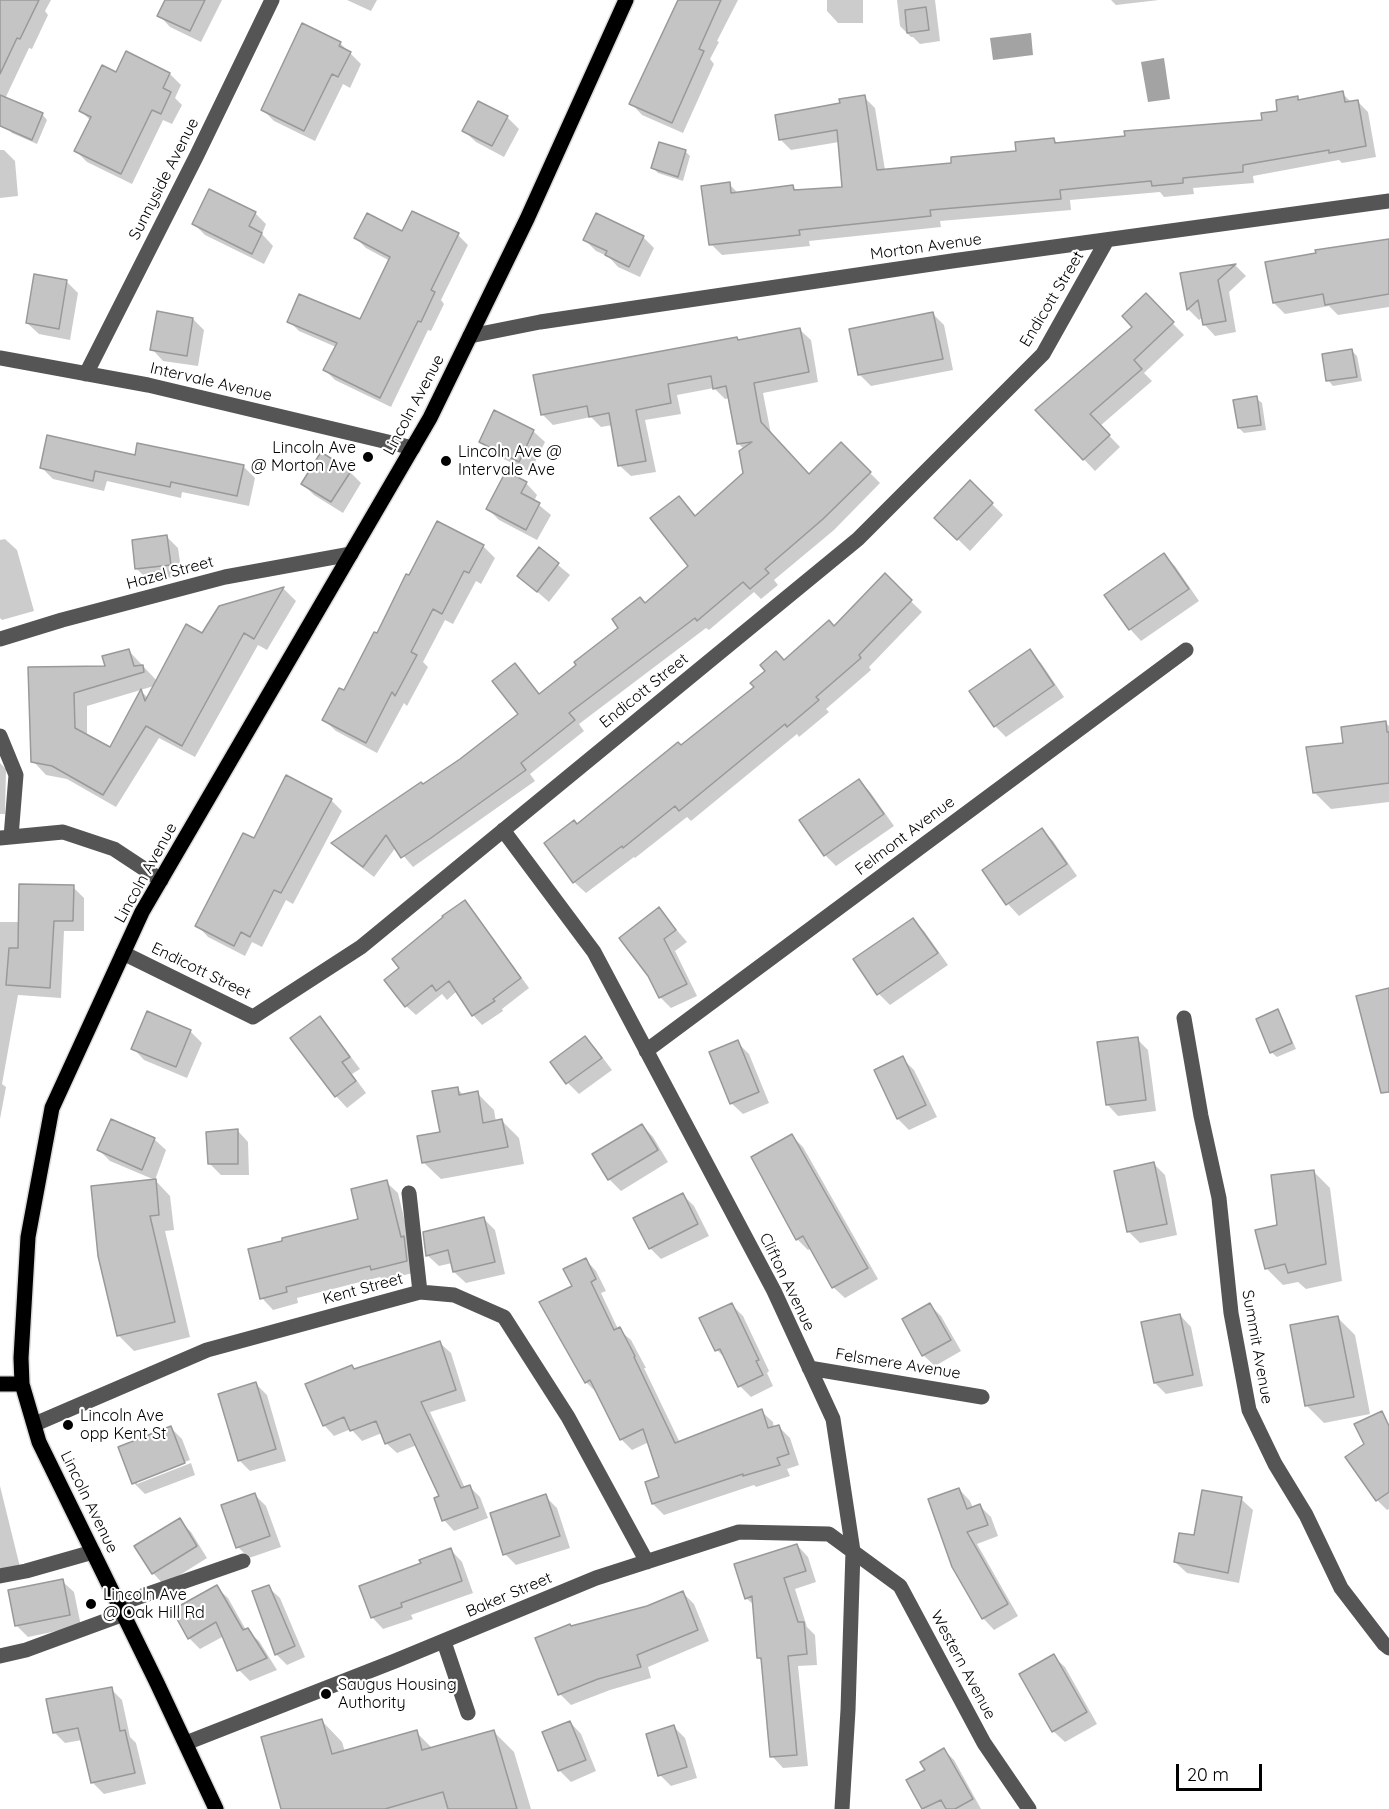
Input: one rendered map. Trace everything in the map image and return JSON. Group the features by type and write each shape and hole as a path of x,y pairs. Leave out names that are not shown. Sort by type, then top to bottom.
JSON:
{"main road":[{"name":"Lincoln Avenue","path":"216,1809 39,1442 22,1384 28,1237 52,1108 142,912 430,418 528,219 626,0"},
{"path":"0,1384 22,1384"}],"street":[{"name":"Sunnyside Avenue","path":"86,374 191,167 272,0"},
{"name":"Morton Avenue","path":"470,336 540,321 1389,201"},
{"name":"Endicott Street","path":"123,953 254,1017 361,947 858,539 1043,354 1107,240"},
{"name":"Intervale Avenue","path":"0,358 148,385 413,448"},
{"name":"Hazel Street","path":"0,639 62,620 225,577 351,554"},
{"name":"Felmont Avenue","path":"646,1051 1186,650"},
{"path":"0,736 16,775 5,837 63,832 114,849 161,880"},
{"name":"Clifton Avenue","path":"503,830 594,952 774,1291 833,1419 853,1551 842,1809"},
{"name":"Summit Avenue","path":"1184,1018 1201,1116 1219,1198 1231,1313 1249,1410 1275,1464 1306,1515 1341,1588 1389,1648"},
{"path":"409,1192 420,1293"},
{"name":"Kent Street","path":"35,1424 207,1350 420,1293 454,1295 504,1317 568,1417 647,1562"},
{"name":"Felsmere Avenue","path":"809,1368 982,1396"},
{"name":"Baker Street","path":"186,1743 444,1642 596,1578 739,1532 829,1534 853,1551"},
{"name":"Western Avenue","path":"853,1551 900,1586 984,1743 1029,1809"},
{"path":"0,1576 93,1552"},
{"path":"0,1656 26,1650 121,1609 243,1561"},
{"path":"444,1642 468,1713"}],"shaded area":[{"path":"1031,33 1033,55 993,60 990,38"},
{"path":"1164,58 1170,99 1148,102 1141,62"}],"building":[{"path":"0,0 39,0 0,74"},
{"path":"165,0 205,0 190,31 157,16"},
{"path":"678,0 721,0 699,49 704,51 672,123 629,104"},
{"path":"926,7 929,30 907,33 905,10"},
{"path":"302,23 341,42 339,46 351,52 338,77 332,74 304,131 261,110"},
{"path":"126,51 170,73 163,88 171,92 161,114 152,110 121,174 74,151 91,117 79,111 102,65 116,72"},
{"path":"1343,91 1345,102 1358,100 1366,146 1243,165 1243,172 1183,178 1183,183 1152,186 1151,181 1060,190 1061,199 930,210 931,216 799,230 800,235 709,245 701,186 730,182 731,193 793,185 794,190 842,187 837,130 779,140 775,115 840,103 839,99 865,95 877,170 951,163 951,157 1016,151 1015,142 1054,138 1055,143 1125,136 1124,131 1262,120 1261,113 1277,111 1276,100 1298,96 1298,100"},
{"path":"0,95 43,113 32,140 0,126"},
{"path":"478,101 508,116 492,146 462,131"},
{"path":"659,142 686,150 678,177 651,168"},
{"path":"209,189 256,212 249,226 262,233 252,254 192,224"},
{"path":"412,211 459,233 431,290 435,292 421,322 418,321 380,398 323,370 337,343 287,322 299,294 360,319 390,257 354,238 367,213 402,231"},
{"path":"596,213 644,236 629,267 605,255 607,251 583,240"},
{"path":"1389,239 1389,294 1325,305 1323,294 1273,303 1265,262 1316,253 1315,250"},
{"path":"1236,264 1218,280 1226,321 1203,325 1198,300 1187,310 1180,273"},
{"path":"34,274 67,280 59,329 26,323"},
{"path":"1146,293 1174,322 1134,360 1142,369 1090,414 1110,435 1083,460 1035,410 1132,327 1122,316"},
{"path":"157,311 193,318 187,356 150,350"},
{"path":"933,312 943,359 858,375 849,329"},
{"path":"800,328 809,372 754,383 761,422 809,474 841,442 871,472 823,519 765,569 769,573 750,589 743,582 697,621 695,618 569,713 575,720 521,763 526,770 431,838 401,858 386,835 363,867 331,843 421,782 423,784 460,759 518,714 492,681 515,663 539,694 576,665 574,662 618,628 612,619 640,597 645,603 688,566 650,518 679,496 695,516 743,473 739,451 752,442 737,444 726,386 713,389 711,376 668,384 671,403 636,410 646,461 618,466 609,413 589,417 587,406 541,415 533,375 737,337 738,340"},
{"path":"1352,349 1357,377 1326,381 1322,354"},
{"path":"1257,396 1261,425 1238,428 1233,400"},
{"path":"494,410 534,430 519,462 479,442"},
{"path":"47,435 135,455 137,443 244,465 237,496 171,482 170,487 95,471 93,481 40,468"},
{"path":"321,452 351,471 331,502 301,484"},
{"path":"506,471 527,482 521,493 540,503 526,530 486,509"},
{"path":"970,480 993,503 957,540 934,518"},
{"path":"437,521 484,545 469,573 464,571 442,614 433,609 411,652 417,655 395,696 392,692 366,743 322,720 339,688 344,690 374,632 377,633 406,574 409,575"},
{"path":"167,535 171,565 135,569 132,540"},
{"path":"539,547 559,563 537,592 517,576"},
{"path":"1164,553 1189,589 1129,630 1104,595"},
{"path":"885,573 912,600 859,655 861,658 816,697 819,700 787,727 785,724 679,811 675,806 623,848 622,846 573,883 544,843 574,820 577,824 678,742 681,745 754,687 750,683 765,671 760,665 776,651 784,660 829,620 834,626"},
{"path":"284,587 254,639 244,633 182,746 146,726 103,795 52,766 31,762 28,667 105,666 102,656 129,649 134,666 143,665 144,672 74,693 75,728 110,747 141,689 145,701 186,624 202,633 219,606"},
{"path":"1030,649 1054,685 994,727 969,691"},
{"path":"1386,721 1387,732 1389,732 1389,783 1313,793 1306,747 1343,743 1341,727"},
{"path":"286,775 332,799 281,893 274,890 250,937 241,932 234,946 195,926 243,833 254,838"},
{"path":"859,779 884,814 824,856 799,820"},
{"path":"1042,828 1067,864 1006,905 982,870"},
{"path":"19,884 74,885 73,921 54,921 50,988 6,985 9,948 18,948"},
{"path":"465,900 521,978 493,999 495,1001 472,1016 449,981 436,991 432,985 405,1007 384,980 399,968 392,959 442,916"},
{"path":"659,907 676,930 664,939 687,984 659,998 648,976 619,938"},
{"path":"913,918 938,953 877,995 853,959"},
{"path":"1389,988 1389,1092 1381,1093 1356,996"},
{"path":"1278,1009 1292,1043 1270,1053 1256,1019"},
{"path":"147,1011 191,1030 176,1067 131,1049"},
{"path":"320,1016 350,1057 342,1062 356,1081 335,1097 290,1038"},
{"path":"585,1036 602,1058 566,1084 550,1062"},
{"path":"1138,1037 1146,1100 1106,1105 1097,1042"},
{"path":"738,1040 759,1092 730,1104 709,1052"},
{"path":"903,1056 926,1105 897,1119 874,1070"},
{"path":"458,1087 459,1095 478,1091 483,1123 502,1119 508,1147 422,1163 417,1136 440,1132 432,1091"},
{"path":"111,1119 155,1138 142,1170 97,1150"},
{"path":"642,1124 658,1150 608,1180 592,1154"},
{"path":"238,1129 238,1164 208,1164 206,1132"},
{"path":"792,1134 868,1268 832,1288 803,1236 796,1240 751,1157"},
{"path":"1154,1162 1167,1224 1127,1232 1114,1171"},
{"path":"1314,1170 1326,1264 1288,1273 1285,1264 1265,1269 1255,1230 1277,1225 1271,1175"},
{"path":"156,1179 159,1215 150,1216 175,1322 117,1336 98,1256 91,1186"},
{"path":"387,1180 401,1237 404,1236 407,1261 371,1270 370,1266 286,1287 287,1292 260,1299 248,1249 358,1219 351,1189"},
{"path":"683,1193 698,1224 649,1249 633,1218"},
{"path":"484,1217 495,1262 453,1272 448,1250 426,1256 423,1232"},
{"path":"586,1258 596,1279 591,1282 614,1330 620,1327 675,1443 762,1409 768,1428 779,1425 789,1454 777,1458 780,1465 743,1476 743,1474 652,1504 645,1482 659,1477 643,1429 620,1440 590,1380 585,1383 539,1302 572,1286 563,1269"},
{"path":"732,1303 759,1360 756,1361 763,1375 738,1387 720,1349 715,1351 699,1318"},
{"path":"930,1303 951,1340 922,1356 902,1319"},
{"path":"1180,1314 1193,1375 1154,1383 1141,1322"},
{"path":"1338,1316 1354,1397 1305,1406 1290,1325"},
{"path":"440,1341 456,1390 421,1402 461,1488 470,1485 478,1508 442,1521 434,1498 439,1496 410,1434 385,1444 376,1421 350,1431 344,1417 323,1426 305,1384 352,1365 354,1369"},
{"path":"256,1382 276,1449 238,1461 218,1394"},
{"path":"1382,1411 1389,1426 1389,1492 1376,1501 1345,1457 1364,1444 1354,1424"},
{"path":"171,1426 185,1463 132,1484 118,1447"},
{"path":"959,1488 967,1509 980,1504 988,1525 967,1532 1008,1604 982,1619 952,1567 928,1499"},
{"path":"1202,1490 1242,1497 1228,1573 1174,1562 1179,1533 1194,1535"},
{"path":"255,1493 270,1536 236,1548 221,1505"},
{"path":"546,1494 560,1536 503,1555 490,1513"},
{"path":"180,1518 197,1546 152,1574 134,1546"},
{"path":"797,1544 806,1571 784,1578 798,1622 804,1622 807,1654 788,1656 797,1755 770,1757 761,1658 757,1658 752,1596 745,1599 734,1564"},
{"path":"451,1548 462,1581 401,1603 402,1607 371,1618 359,1586 421,1563 419,1560"},
{"path":"63,1579 70,1615 15,1626 8,1590"},
{"path":"217,1585 243,1630 248,1628 267,1658 237,1671 216,1622 188,1639 172,1610"},
{"path":"269,1585 295,1646 275,1655 252,1591"},
{"path":"683,1591 698,1630 637,1655 641,1667 598,1679 558,1695 535,1638 570,1624 571,1626 647,1606"},
{"path":"1054,1654 1087,1712 1052,1732 1019,1674"},
{"path":"112,1687 120,1731 125,1730 135,1773 91,1783 78,1728 53,1733 46,1699"},
{"path":"322,1719 332,1754 417,1730 422,1750 494,1730 517,1809 448,1809 443,1792 385,1809 281,1809 261,1737"},
{"path":"570,1721 586,1760 558,1771 542,1732"},
{"path":"674,1725 687,1767 658,1776 646,1734"},
{"path":"944,1748 973,1799 955,1809 946,1809 941,1800 922,1809 906,1780 925,1770 920,1762"}],"place":[{"name":"Lincoln Ave @ Morton Ave","path":"368,457"},
{"name":"Lincoln Ave @ Intervale Ave","path":"446,461"},
{"name":"Lincoln Ave opp Kent St","path":"68,1425"},
{"name":"Lincoln Ave @ Oak Hill Rd","path":"91,1604"},
{"name":"Saugus Housing Authority","path":"326,1694"}]}
